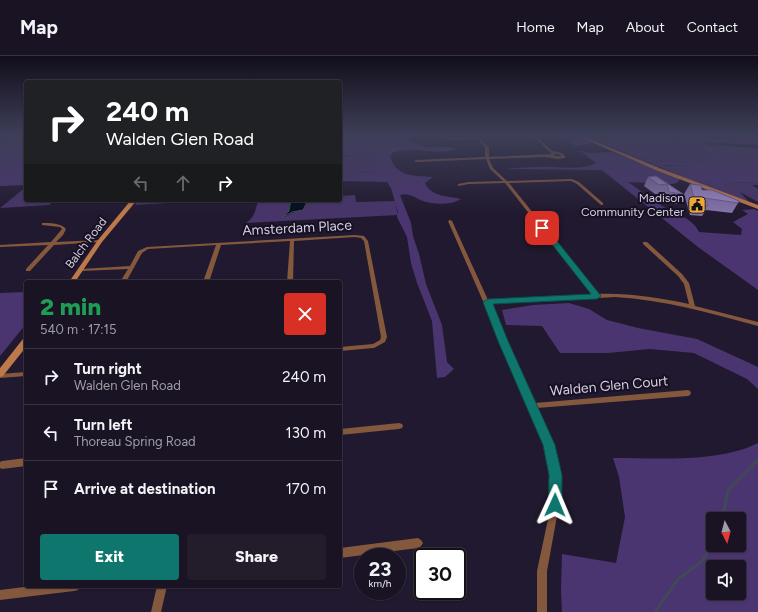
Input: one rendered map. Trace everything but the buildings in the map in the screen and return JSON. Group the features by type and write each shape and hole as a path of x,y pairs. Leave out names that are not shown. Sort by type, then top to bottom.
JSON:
{"street":[{"path":"488,161 491,168 506,182 597,296"},
{"path":"639,161 758,207"},
{"path":"460,185 571,180 578,183 602,204"},
{"name":"Balch Road","path":"74,280 100,241 132,202"},
{"path":"450,221 488,302 503,341 548,441 552,456 556,475 555,505 542,571 542,612"},
{"path":"28,270 64,229 61,226 43,224"},
{"name":"Amsterdam Place","path":"124,280 140,252 145,249 355,236 365,239 384,337 382,342 374,346 342,348"},
{"path":"290,280 292,240"},
{"path":"0,246 100,241"},
{"path":"646,243 680,275 687,284 692,307"},
{"path":"207,280 219,244"},
{"path":"81,270 132,267"},
{"path":"488,302 597,296 632,296 692,307 758,324"},
{"path":"0,375 24,343"},
{"path":"0,375 24,374"},
{"name":"Walden Glen Court","path":"532,406 688,393"},
{"path":"342,432 399,426"},
{"path":"2,464 24,462"},
{"path":"342,553 418,543"},
{"path":"0,596 59,588"},
{"path":"156,612 162,588"}],"shaded area":[{"path":"0,161 24,161 24,185 0,186"},
{"path":"342,161 375,161 376,172 359,173 360,179 342,179"},
{"path":"374,161 392,161 397,169 407,174 433,177 425,183 431,191 440,195 461,199 453,202 438,204 423,201 409,195 400,195 411,223 426,284 442,325 447,362 454,369 445,377 437,378 432,321 417,283 411,263 407,237 397,217 398,212 391,188 387,182 342,181 342,179 359,179 356,176 359,173 376,172 376,164"},
{"path":"593,161 635,161 680,179 677,183 672,184 628,182 659,204 693,223 699,232 741,235 742,229 733,222 748,214 742,210 754,209 758,211 758,290 698,247 602,170 505,169 535,167 576,168 596,163"},
{"path":"645,161 709,161 651,162 665,166 693,166 692,172 700,182 758,182 758,185 752,185 758,189 758,202 740,192 749,202"},
{"path":"758,161 758,182 723,183 724,186 716,187 714,183 702,182 686,177 683,174 691,172 688,168 693,166 653,165 651,162"},
{"path":"24,189 24,202 53,202 49,205 0,208"},
{"path":"355,195 356,202 395,201 398,215 246,223 254,215 258,202 291,202 289,211 285,217 301,209 307,202 342,202 342,196"},
{"path":"137,202 186,202 135,205"},
{"path":"24,292 24,326 0,356 0,293"},
{"path":"569,303 589,309 607,320 638,328 697,339 758,367 758,389 747,379 694,353 650,349 608,353 560,353 542,326 506,325 502,310 533,305"},
{"path":"758,443 758,612 562,612 562,554 616,563 625,517 619,477 613,458 668,459 707,457 725,454"}],"water":[{"path":"291,202 307,202 303,210 292,212 283,217 289,211"}],"waterway":[{"path":"723,512 728,490 758,460"},
{"path":"655,612 678,579 701,562 708,552"}],"place":[{"name":"Madison Community Center","path":"697,205"}],"route":[{"path":"542,228 597,296 488,302 503,341 549,445 556,475 555,505"}]}
